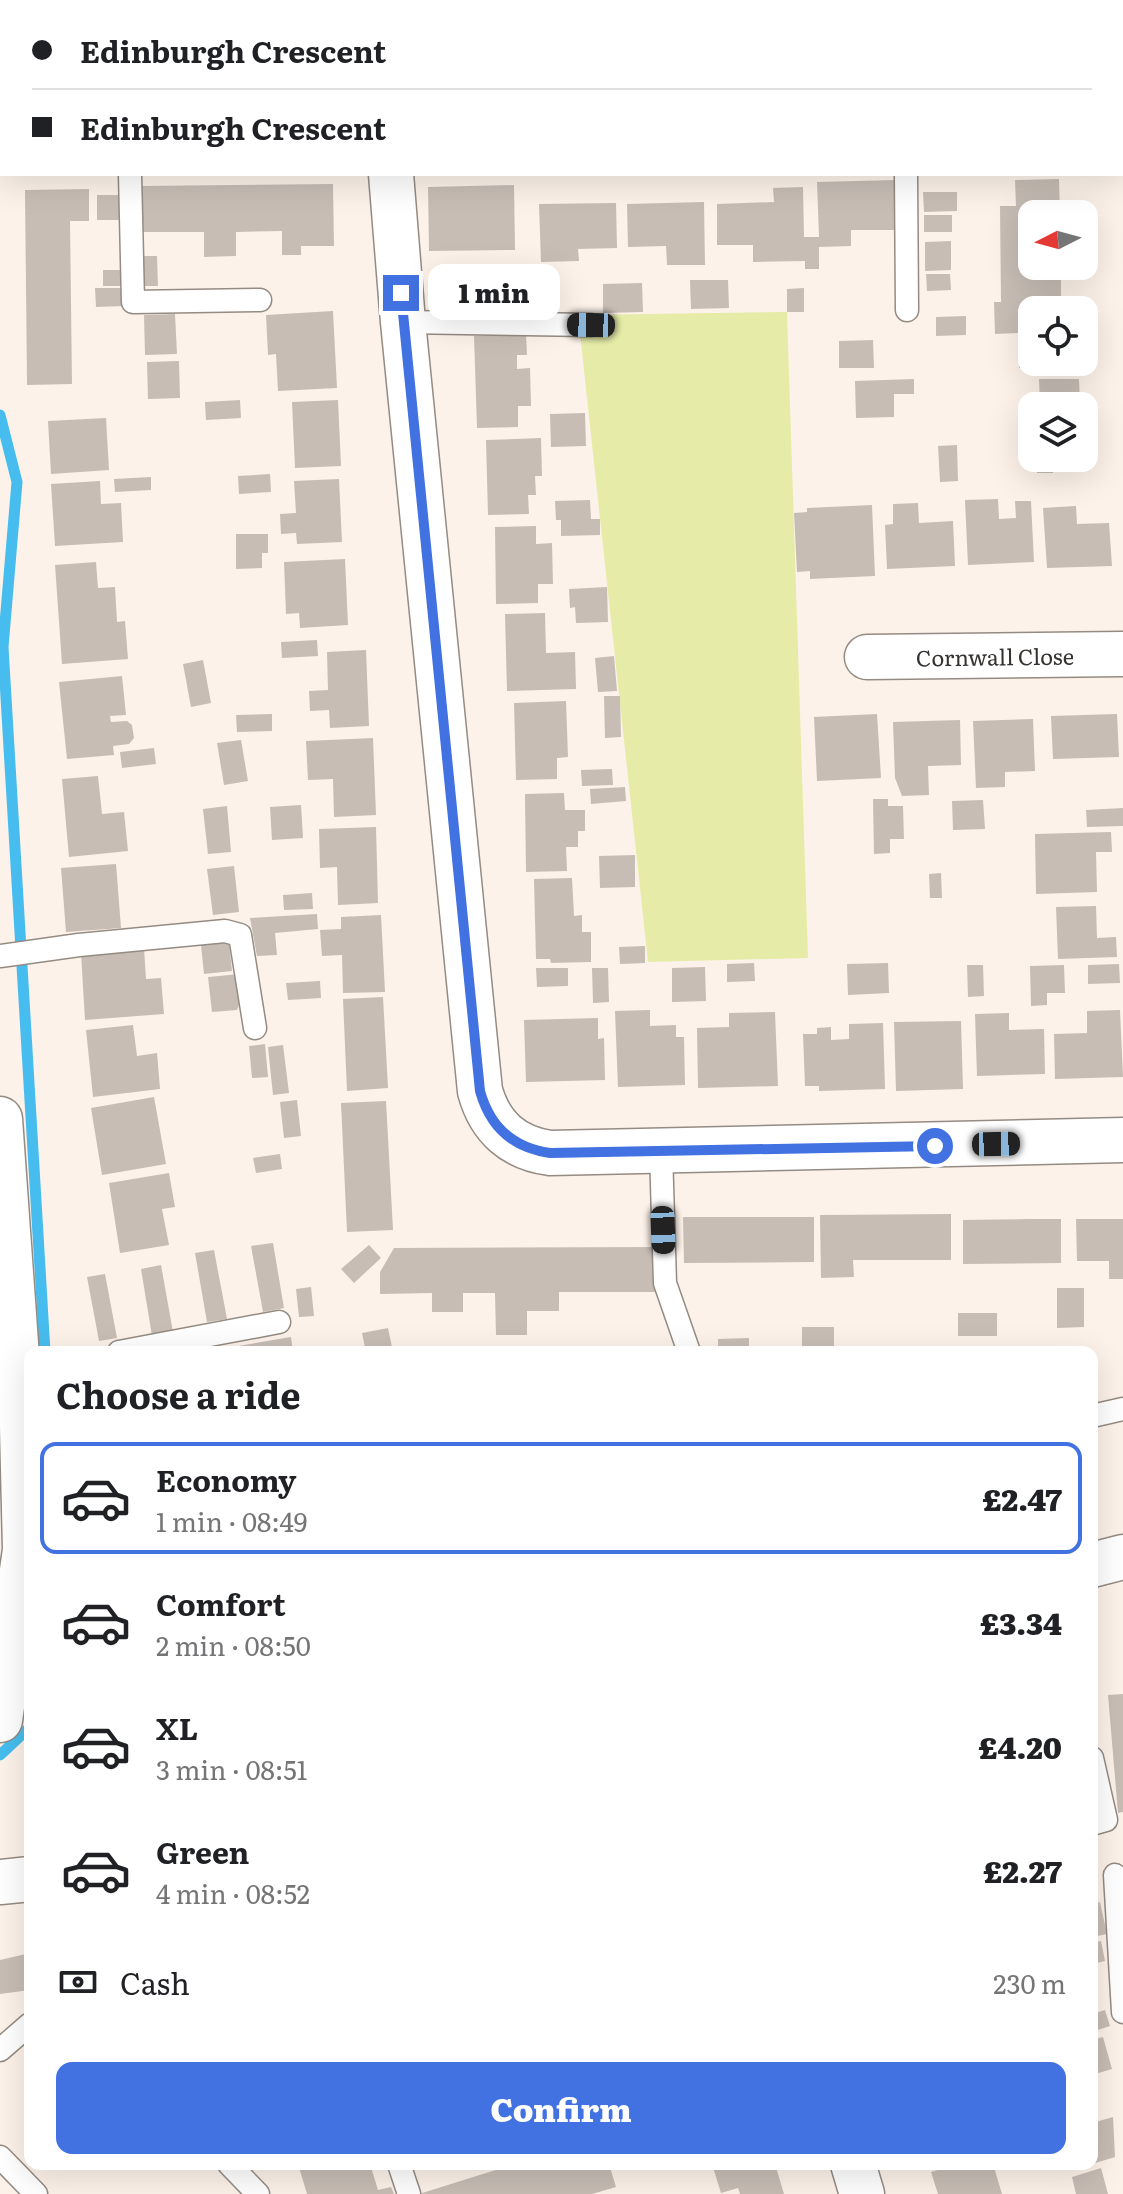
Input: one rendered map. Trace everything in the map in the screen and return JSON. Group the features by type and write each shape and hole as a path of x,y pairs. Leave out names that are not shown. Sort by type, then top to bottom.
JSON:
{"street":[{"path":"391,176 479,1077 484,1106 498,1128 517,1144 550,1153 1123,1140"},
{"name":"Cornwall Close","path":"867,657 1123,654"},
{"path":"0,1119 4,1198 24,1392"},
{"path":"0,1718 24,1557"},
{"path":"0,1882 24,1880"},
{"path":"855,2170 862,2194"}],"lane":[{"path":"130,176 133,302 260,300"},
{"path":"906,176 907,310"},
{"path":"403,322 591,325"},
{"path":"15,954 225,931 240,935 255,1028"},
{"path":"661,1151 665,1283 687,1346"},
{"path":"151,1346 279,1322"},
{"path":"1098,1415 1123,1409"},
{"path":"1098,1785 1106,1820 1098,1822"},
{"path":"1115,1875 1123,2012"},
{"path":"0,2050 24,2029"},
{"path":"0,2157 36,2194"},
{"path":"235,2170 258,2194"},
{"path":"401,2170 409,2194"}],"green space":[{"path":"787,312 808,958 648,962 578,315"}],"building":[{"path":"1059,179 1060,200 1018,200 1018,280 1061,280 1061,296 1018,296 1018,333 995,334 994,302 1001,302 1000,206 1016,206 1015,180"},
{"path":"896,180 897,230 851,230 851,246 819,247 819,269 805,269 805,261 753,262 753,245 717,245 717,204 774,202 773,188 803,187 804,237 819,237 817,182"},
{"path":"333,184 334,246 301,246 301,255 282,255 282,231 236,232 236,256 204,257 204,232 139,232 139,186"},
{"path":"514,185 515,250 429,251 428,187"},
{"path":"89,189 89,221 70,221 72,384 27,385 25,190"},
{"path":"923,192 957,192 957,211 924,212"},
{"path":"97,195 124,195 124,220 97,220"},
{"path":"704,202 705,265 667,265 666,246 628,247 627,204"},
{"path":"616,203 617,248 578,249 579,261 541,262 539,204"},
{"path":"924,215 952,215 952,232 924,232"},
{"path":"951,241 951,270 925,271 925,242"},
{"path":"142,256 157,256 158,286 142,286"},
{"path":"103,270 123,270 123,286 103,286"},
{"path":"926,274 950,274 951,290 927,291"},
{"path":"690,280 728,280 729,308 691,309"},
{"path":"512,281 527,281 527,313 513,313"},
{"path":"642,283 643,312 603,313 603,284"},
{"path":"95,288 124,288 125,306 96,307"},
{"path":"804,288 804,312 787,312 787,289"},
{"path":"447,296 479,296 479,313 448,313"},
{"path":"333,311 337,388 278,391 276,354 268,355 266,315"},
{"path":"175,314 177,354 145,355 144,315"},
{"path":"966,316 966,335 936,336 936,317"},
{"path":"526,334 527,355 517,355 517,369 530,368 531,406 518,406 518,427 477,428 474,336"},
{"path":"873,340 874,368 839,368 839,341"},
{"path":"179,361 180,398 148,399 147,362"},
{"path":"914,379 914,394 894,394 894,417 856,418 855,381"},
{"path":"1039,379 1079,379 1079,392 1039,392"},
{"path":"240,400 241,418 206,420 205,402"},
{"path":"338,400 341,466 295,468 292,402"},
{"path":"585,413 586,446 551,447 550,414"},
{"path":"106,418 109,470 51,474 48,421"},
{"path":"541,438 542,476 535,476 536,495 528,495 529,514 488,515 486,440"},
{"path":"957,445 958,481 940,482 938,446"},
{"path":"270,474 271,492 239,494 238,476"},
{"path":"151,477 151,490 115,492 114,479"},
{"path":"339,479 342,542 297,544 296,533 281,534 280,514 296,513 294,481"},
{"path":"100,481 101,504 121,503 123,542 55,546 51,484"},
{"path":"998,499 999,519 1016,518 1015,501 1031,501 1034,562 968,565 965,500"},
{"path":"590,500 591,519 600,519 600,535 561,536 561,520 556,520 555,501"},
{"path":"918,503 919,523 953,521 955,566 887,569 885,525 893,524 893,504"},
{"path":"872,505 875,576 810,579 810,571 797,572 794,513 807,512 807,508"},
{"path":"1076,506 1077,524 1109,523 1112,566 1047,568 1043,508"},
{"path":"536,526 536,544 552,543 553,584 538,584 538,603 496,604 495,527"},
{"path":"236,534 268,534 268,553 262,553 262,568 236,569"},
{"path":"345,559 348,625 300,628 299,613 286,614 284,562"},
{"path":"96,562 98,588 115,587 117,622 125,621 128,659 62,664 55,565"},
{"path":"607,587 608,622 576,623 575,607 570,608 569,589"},
{"path":"545,613 546,653 575,652 576,689 507,691 505,614"},
{"path":"317,640 318,656 282,658 281,642"},
{"path":"366,650 369,726 330,728 329,710 310,711 309,691 328,690 327,652"},
{"path":"614,656 617,691 598,692 595,658"},
{"path":"203,660 211,703 191,707 183,664"},
{"path":"122,676 126,715 110,716 111,722 127,721 132,725 134,738 129,744 113,746 114,755 67,759 59,682"},
{"path":"604,696 620,696 621,737 605,738"},
{"path":"566,701 568,757 557,758 557,779 516,780 514,703"},
{"path":"272,714 272,731 237,732 236,715"},
{"path":"877,714 881,778 817,781 814,717"},
{"path":"1117,714 1119,757 1053,759 1051,716"},
{"path":"1033,719 1035,771 1005,772 1005,787 976,788 973,721"},
{"path":"960,720 961,765 928,766 929,795 902,796 895,778 893,722"},
{"path":"373,738 376,815 334,817 333,779 308,780 306,741"},
{"path":"241,740 248,781 224,785 217,743"},
{"path":"154,748 156,764 122,768 120,752"},
{"path":"612,769 613,785 582,786 581,770"},
{"path":"98,776 102,814 124,812 128,851 69,857 62,779"},
{"path":"625,787 626,801 591,804 590,789"},
{"path":"564,793 565,810 585,810 585,831 578,831 578,847 566,847 567,871 526,872 525,794"},
{"path":"873,799 888,799 888,806 903,806 904,839 890,839 890,853 874,854"},
{"path":"983,800 985,829 953,830 952,801"},
{"path":"301,805 303,838 272,840 270,807"},
{"path":"227,806 231,852 208,854 203,809"},
{"path":"1123,808 1123,826 1087,827 1086,810"},
{"path":"376,827 378,903 338,905 337,867 320,868 319,829"},
{"path":"1111,832 1112,852 1096,852 1097,892 1036,894 1035,834"},
{"path":"635,855 635,887 600,888 599,856"},
{"path":"116,864 121,928 66,932 61,868"},
{"path":"234,866 239,912 213,915 207,869"},
{"path":"941,873 942,898 930,898 929,874"},
{"path":"572,878 574,916 582,915 582,932 591,932 591,962 551,963 550,959 536,959 534,879"},
{"path":"312,893 313,909 284,910 283,895"},
{"path":"1096,906 1097,938 1116,937 1117,957 1058,959 1056,907"},
{"path":"317,914 318,929 275,933 277,955 257,956 250,918"},
{"path":"381,915 385,992 343,993 342,955 322,956 320,930 341,929 341,917"},
{"path":"229,942 232,971 204,974 201,945"},
{"path":"645,946 645,963 620,964 619,947"},
{"path":"144,948 146,979 161,978 164,1014 85,1020 81,953"},
{"path":"754,963 755,981 727,982 727,964"},
{"path":"888,963 889,993 848,995 847,964"},
{"path":"1119,964 1120,983 1088,984 1088,965"},
{"path":"967,965 983,965 984,996 968,997"},
{"path":"1064,965 1065,993 1047,993 1047,1005 1031,1006 1030,966"},
{"path":"705,967 706,1001 672,1002 672,968"},
{"path":"536,968 568,968 568,986 537,987"},
{"path":"592,968 608,968 609,1002 593,1003"},
{"path":"240,974 243,995 237,1010 212,1012 208,977"},
{"path":"320,981 321,998 288,1000 286,983"},
{"path":"383,997 388,1088 347,1091 343,999"},
{"path":"650,1010 650,1026 676,1025 676,1037 684,1037 685,1085 618,1087 615,1011"},
{"path":"1120,1010 1123,1077 1055,1079 1054,1034 1087,1033 1087,1011"},
{"path":"775,1012 778,1086 698,1088 697,1028 729,1027 729,1013"},
{"path":"1009,1013 1009,1030 1044,1029 1045,1074 977,1076 975,1014"},
{"path":"598,1018 598,1039 604,1038 605,1080 526,1082 524,1020"},
{"path":"961,1021 963,1089 896,1091 894,1022"},
{"path":"883,1023 885,1089 819,1091 819,1086 805,1086 803,1034 817,1034 817,1028 831,1027 831,1040 849,1039 849,1024"},
{"path":"133,1025 137,1056 157,1053 160,1089 93,1097 86,1030"},
{"path":"265,1044 268,1077 252,1078 249,1046"},
{"path":"283,1045 289,1093 273,1095 268,1047"},
{"path":"154,1097 166,1164 102,1175 91,1108"},
{"path":"297,1100 301,1136 284,1138 280,1102"},
{"path":"386,1101 393,1230 347,1232 341,1103"},
{"path":"280,1154 282,1169 256,1173 253,1158"},
{"path":"169,1173 175,1207 162,1209 169,1245 120,1253 109,1183"},
{"path":"951,1214 951,1260 853,1260 854,1277 821,1278 820,1215"},
{"path":"683,1217 814,1217 814,1262 684,1263"},
{"path":"1061,1219 1061,1263 963,1264 963,1220"},
{"path":"1076,1219 1123,1219 1123,1279 1109,1279 1109,1261 1077,1261"},
{"path":"273,1243 284,1308 263,1312 251,1246"},
{"path":"369,1245 381,1258 354,1283 341,1269"},
{"path":"662,1247 663,1292 559,1292 559,1311 527,1311 527,1335 496,1335 495,1293 463,1293 463,1312 432,1312 432,1293 380,1294 380,1272 394,1248"},
{"path":"214,1250 227,1319 207,1322 195,1253"},
{"path":"161,1265 173,1332 152,1336 141,1269"},
{"path":"105,1274 117,1338 99,1341 87,1277"},
{"path":"311,1287 314,1316 299,1317 296,1289"},
{"path":"1057,1288 1084,1288 1084,1327 1057,1328"},
{"path":"958,1313 997,1313 997,1336 958,1336"},
{"path":"802,1327 834,1327 834,1346 802,1346"},
{"path":"388,1328 392,1346 365,1346 362,1333"},
{"path":"291,1337 292,1346 239,1346"},
{"path":"749,1338 749,1346 718,1346 718,1339"},
{"path":"1123,1694 1123,1812 1118,1813 1108,1695"},
{"path":"1098,1902 1107,1934 1098,1936"},
{"path":"1101,1941 1105,1961 1098,1963 1098,1942"},
{"path":"24,1954 24,1991 0,1994 0,1960"},
{"path":"1105,2010 1110,2026 1098,2030 1098,2012"},
{"path":"1103,2037 1112,2069 1098,2073 1098,2038"},
{"path":"1113,2117 1115,2157 1098,2162 1098,2121"},
{"path":"1101,2168 1108,2194 1076,2194 1072,2177"},
{"path":"300,2170 372,2170 378,2190 391,2187 394,2194 307,2194"},
{"path":"496,2170 611,2170 616,2187 592,2194 419,2194"},
{"path":"714,2170 777,2170 784,2194 740,2194 738,2188 721,2193"},
{"path":"995,2170 1002,2194 938,2194 931,2172"}],"waterway":[{"path":"0,415 17,482 3,647 45,1346"},
{"path":"0,1755 24,1733"}],"route":[{"path":"401,293 480,1091 491,1118 517,1144 550,1153 935,1146"}]}
